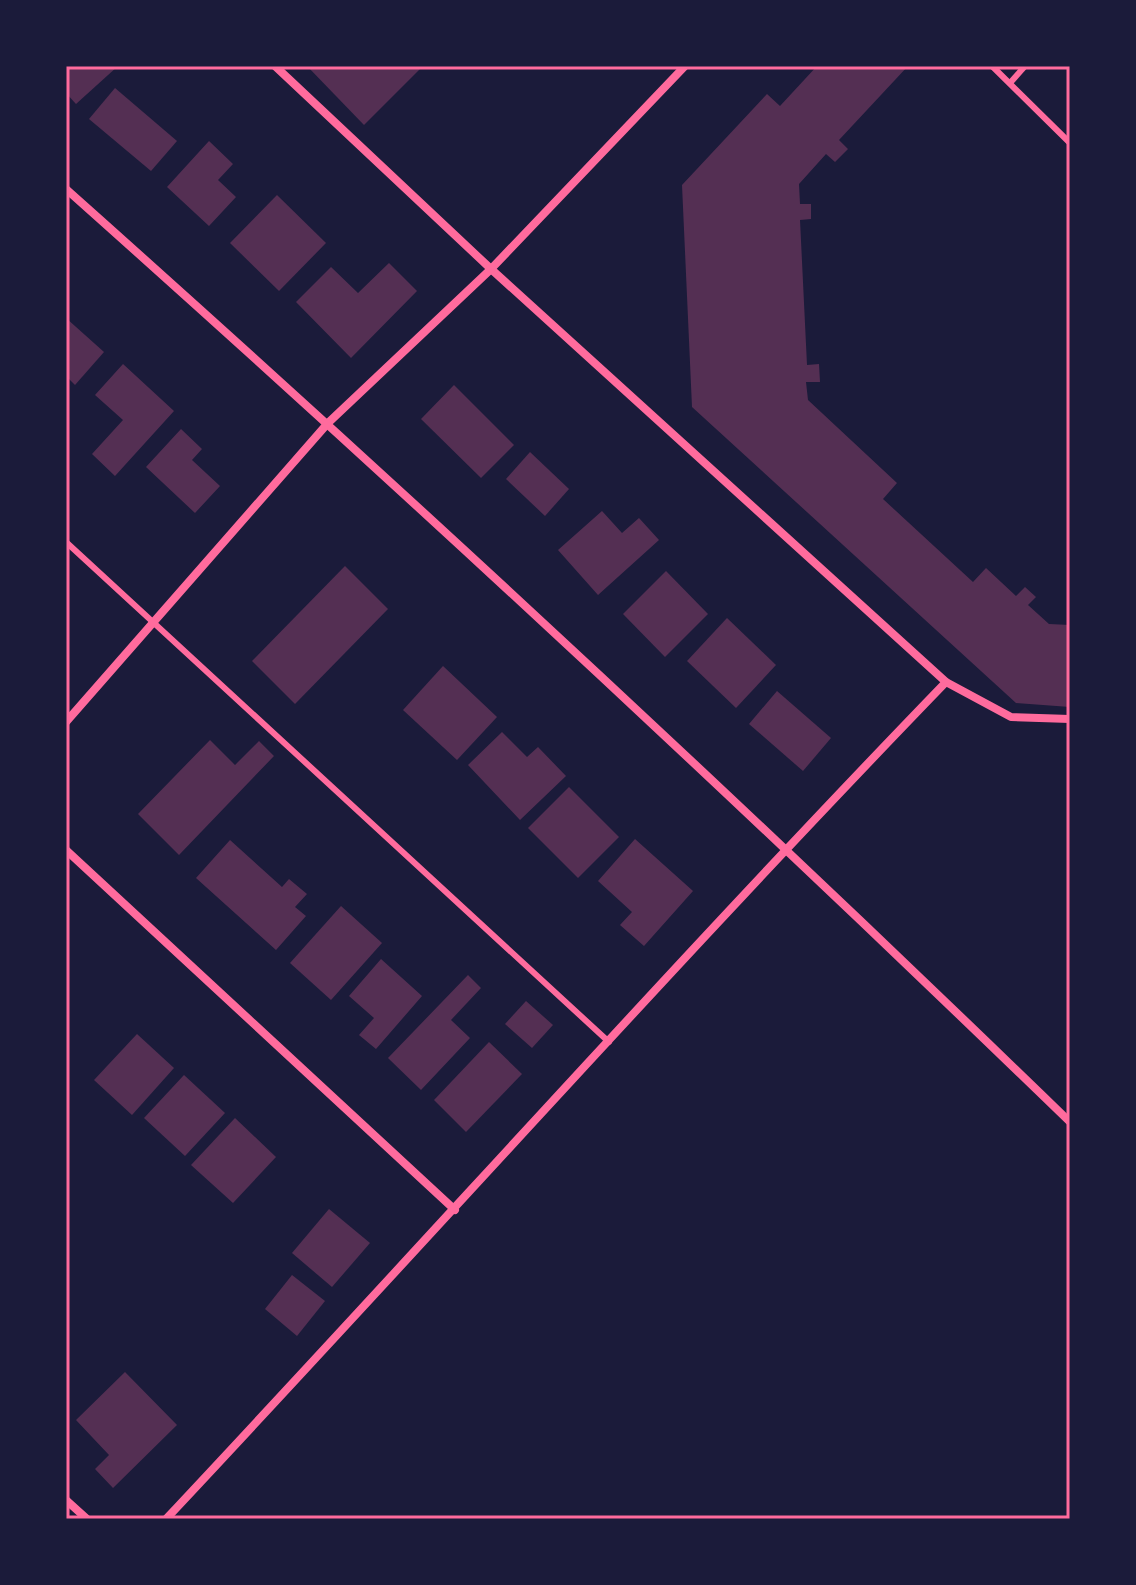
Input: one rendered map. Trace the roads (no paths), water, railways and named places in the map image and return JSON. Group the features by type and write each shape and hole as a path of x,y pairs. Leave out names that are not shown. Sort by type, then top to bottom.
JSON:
{"street":[{"path":"275,66 491,269 946,682 1011,717 1070,719"},
{"path":"66,722 328,423 491,269 685,66"},
{"path":"66,189 328,423 787,847 1070,1122"},
{"path":"166,1519 455,1210 787,847 946,682"},
{"path":"66,850 455,1210"},
{"path":"66,1500 87,1519"}],"lane":[{"path":"992,66 1070,143"},
{"path":"1010,83 1025,66"},
{"path":"66,542 609,1042"}]}
